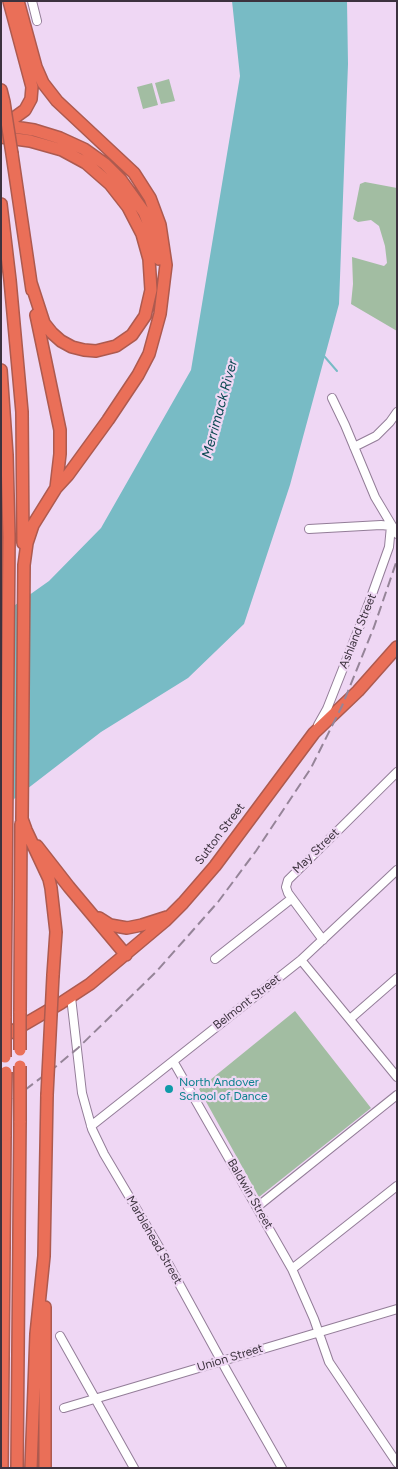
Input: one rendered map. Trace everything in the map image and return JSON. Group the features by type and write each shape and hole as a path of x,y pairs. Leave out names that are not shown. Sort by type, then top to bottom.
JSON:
{"highway":[{"path":"1,124 25,110 30,99 32,87 9,1"},
{"path":"18,1 36,67 43,83 57,101 134,173 150,198 160,225 166,265 160,314 153,342 138,376 68,476 56,488 33,525 27,543 24,565 22,819 49,879 56,932 47,1095 44,1256 45,1468"},
{"path":"2,96 36,320 60,430 60,454 56,488"},
{"path":"1,124 43,132 73,144 93,155 116,175 146,216 154,237 163,280"},
{"path":"1,138 36,142 62,150 86,163 110,184 128,207 142,234 149,259 151,290 145,316 132,335 116,346 96,351 72,347 61,342 52,333 44,323 31,283"},
{"path":"1,204 22,412 24,529 17,1468"},
{"path":"1,370 7,455 5,541 7,870 2,1468"},
{"path":"1,851 7,818 8,573 4,550 5,541"},
{"name":"Sutton Street","path":"1,1038 71,997 126,955 171,916 215,866 314,733 358,691 397,647"},
{"path":"31,839 43,851 126,955"},
{"path":"90,912 110,924 126,928 171,916"},
{"path":"32,1468 36,1334 44,1256"}],"street":[{"path":"32,1 37,21"},
{"path":"332,398 345,424 375,497 397,534"},
{"path":"354,447 376,436 397,412"},
{"path":"309,528 392,526"},
{"name":"Ashland Street","path":"314,733 327,709 390,547 392,526"},
{"name":"May Street","path":"291,899 286,887 288,880 294,872 397,772"},
{"name":"Belmont Street","path":"91,1126 301,960 397,870"},
{"path":"215,960 291,899 323,940"},
{"path":"301,960 397,1077"},
{"path":"350,1019 397,978"},
{"name":"Marblehead Street","path":"71,997 82,1093 91,1126 104,1154 159,1247 282,1468"},
{"name":"Baldwin Street","path":"173,1061 292,1269 334,1372 397,1463"},
{"path":"257,1207 397,1095"},
{"path":"292,1269 397,1186"},
{"name":"Union Street","path":"64,1408 397,1309"},
{"path":"60,1336 134,1468"}],"shaded area":[{"path":"169,79 175,101 161,104 155,83"},
{"path":"152,83 158,105 143,109 137,87"},
{"path":"365,182 397,188 397,331 351,304 353,284 352,257 384,266 387,263 385,246 379,226 371,220 358,222 353,219 360,184"},
{"path":"295,1011 371,1108 259,1197 199,1089"}],"water":[{"name":"Merrimack River","path":"232,1 347,1 348,64 339,304 290,485 244,624 188,678 101,732 1,809 1,615 49,581 101,528 191,370 240,76"}],"waterway":[{"path":"324,356 337,371"}],"railway":[{"path":"1,1108 78,1048 156,972 218,902 256,851 311,768 342,706 374,627 397,560"}],"place":[{"name":"North Andover School of Dance","path":"169,1089"}]}
